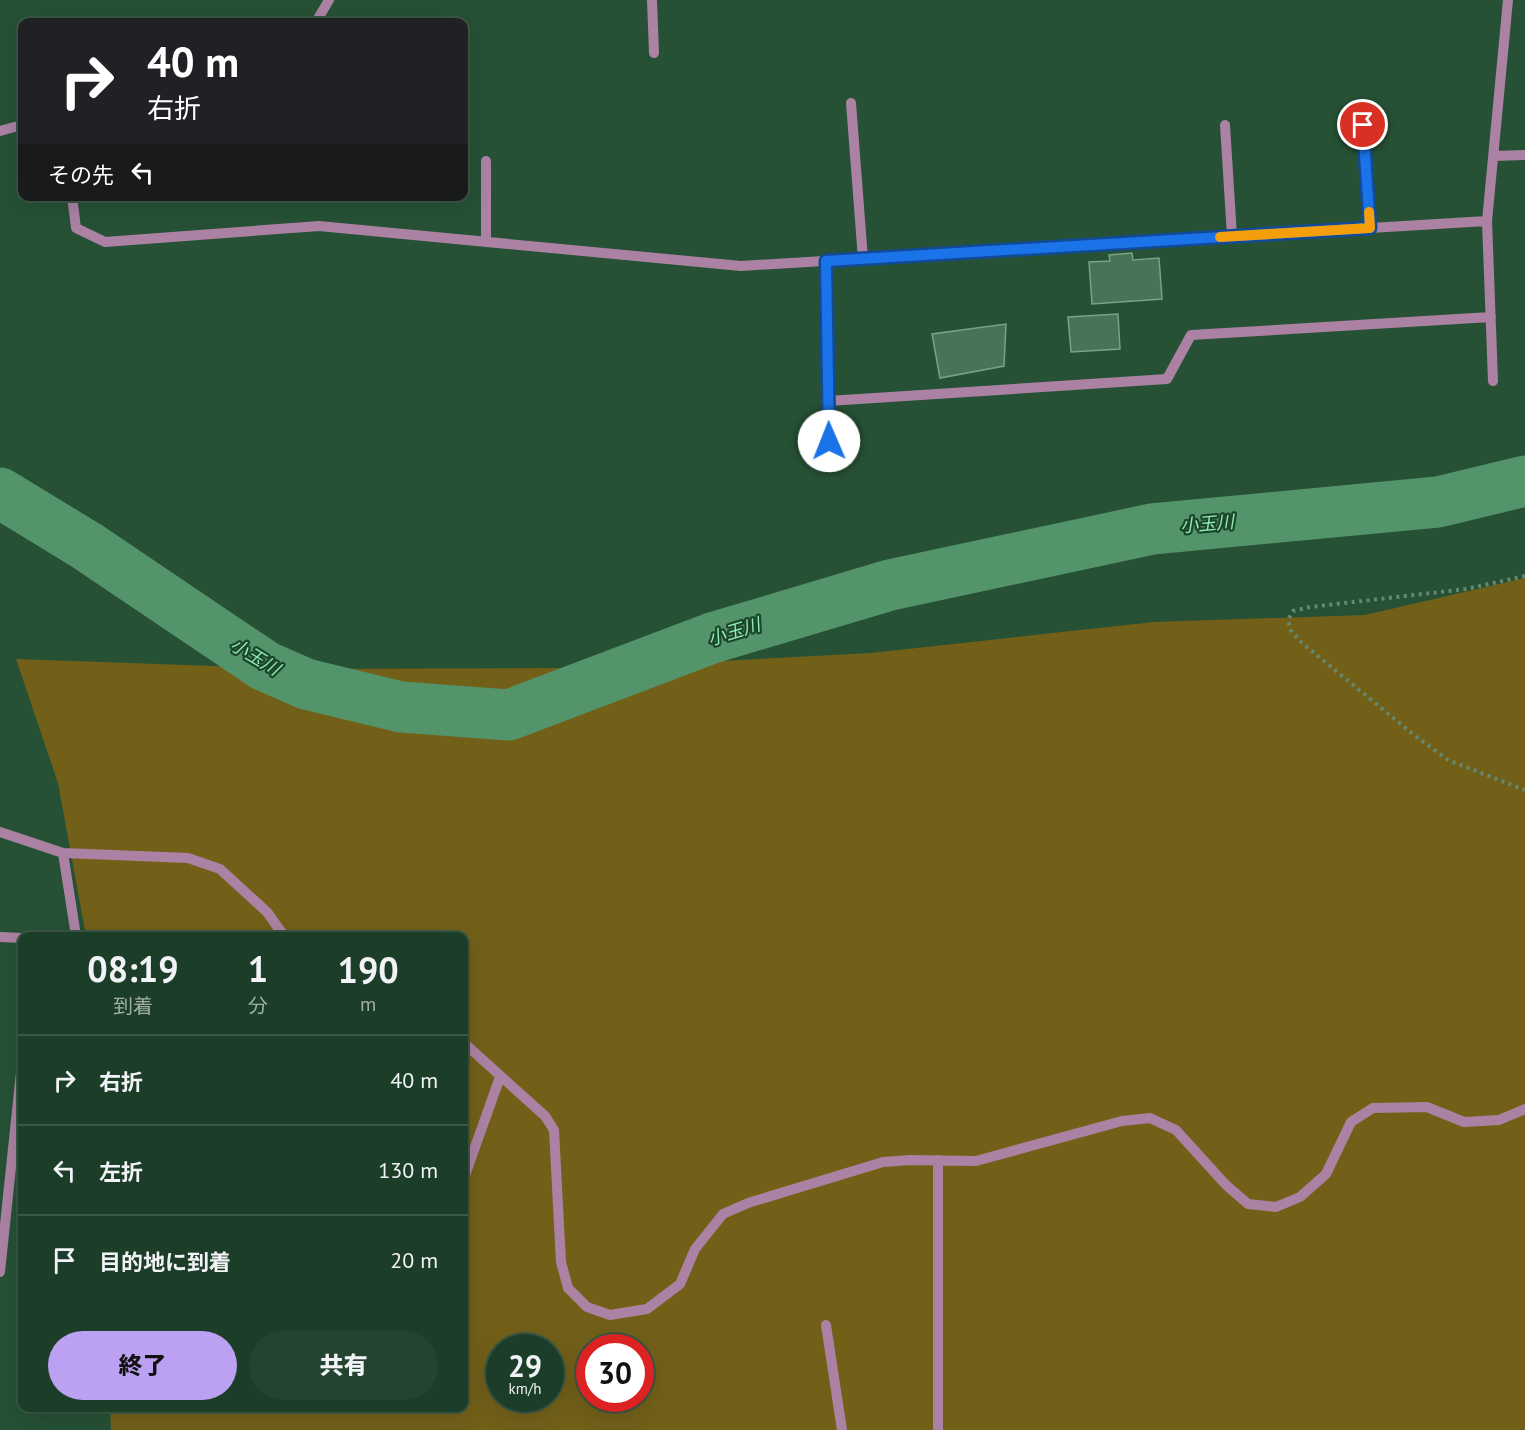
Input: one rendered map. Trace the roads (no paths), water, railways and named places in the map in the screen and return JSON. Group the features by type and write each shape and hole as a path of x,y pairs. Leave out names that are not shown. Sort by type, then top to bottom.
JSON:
{"street":[{"path":"318,18 329,0"},
{"path":"652,0 654,53"},
{"path":"1493,381 1487,221 1508,0"},
{"path":"851,103 862,259"},
{"path":"1362,104 1370,228"},
{"path":"0,131 18,126"},
{"path":"1225,126 1232,236"},
{"path":"1494,156 1525,155"},
{"path":"486,161 486,242"},
{"path":"73,201 76,228 105,242 319,226 741,266 1487,221"},
{"path":"826,261 829,441"},
{"path":"828,401 1167,379 1191,335 1491,317"},
{"path":"0,832 63,853 188,858 220,869 267,912 281,932"},
{"path":"63,853 75,932"},
{"path":"0,937 18,938"},
{"path":"468,1047 545,1116 554,1130 561,1262 568,1288 587,1307 610,1315 647,1309 680,1284 696,1250 723,1214 748,1203 884,1162 976,1161 1122,1121 1149,1118 1176,1130 1226,1185 1248,1204 1276,1207 1300,1197 1326,1174 1351,1122 1373,1108 1427,1107 1464,1122 1499,1120 1525,1110"},
{"path":"468,1167 500,1077"},
{"path":"0,1272 18,1102"},
{"path":"938,1160 938,1430"},
{"path":"826,1325 842,1430"}],"waterway":[{"name":"小玉川","path":"0,493 87,546 265,666 306,684 401,707 509,715 712,638 890,585 1152,529 1438,502 1525,481"}]}
